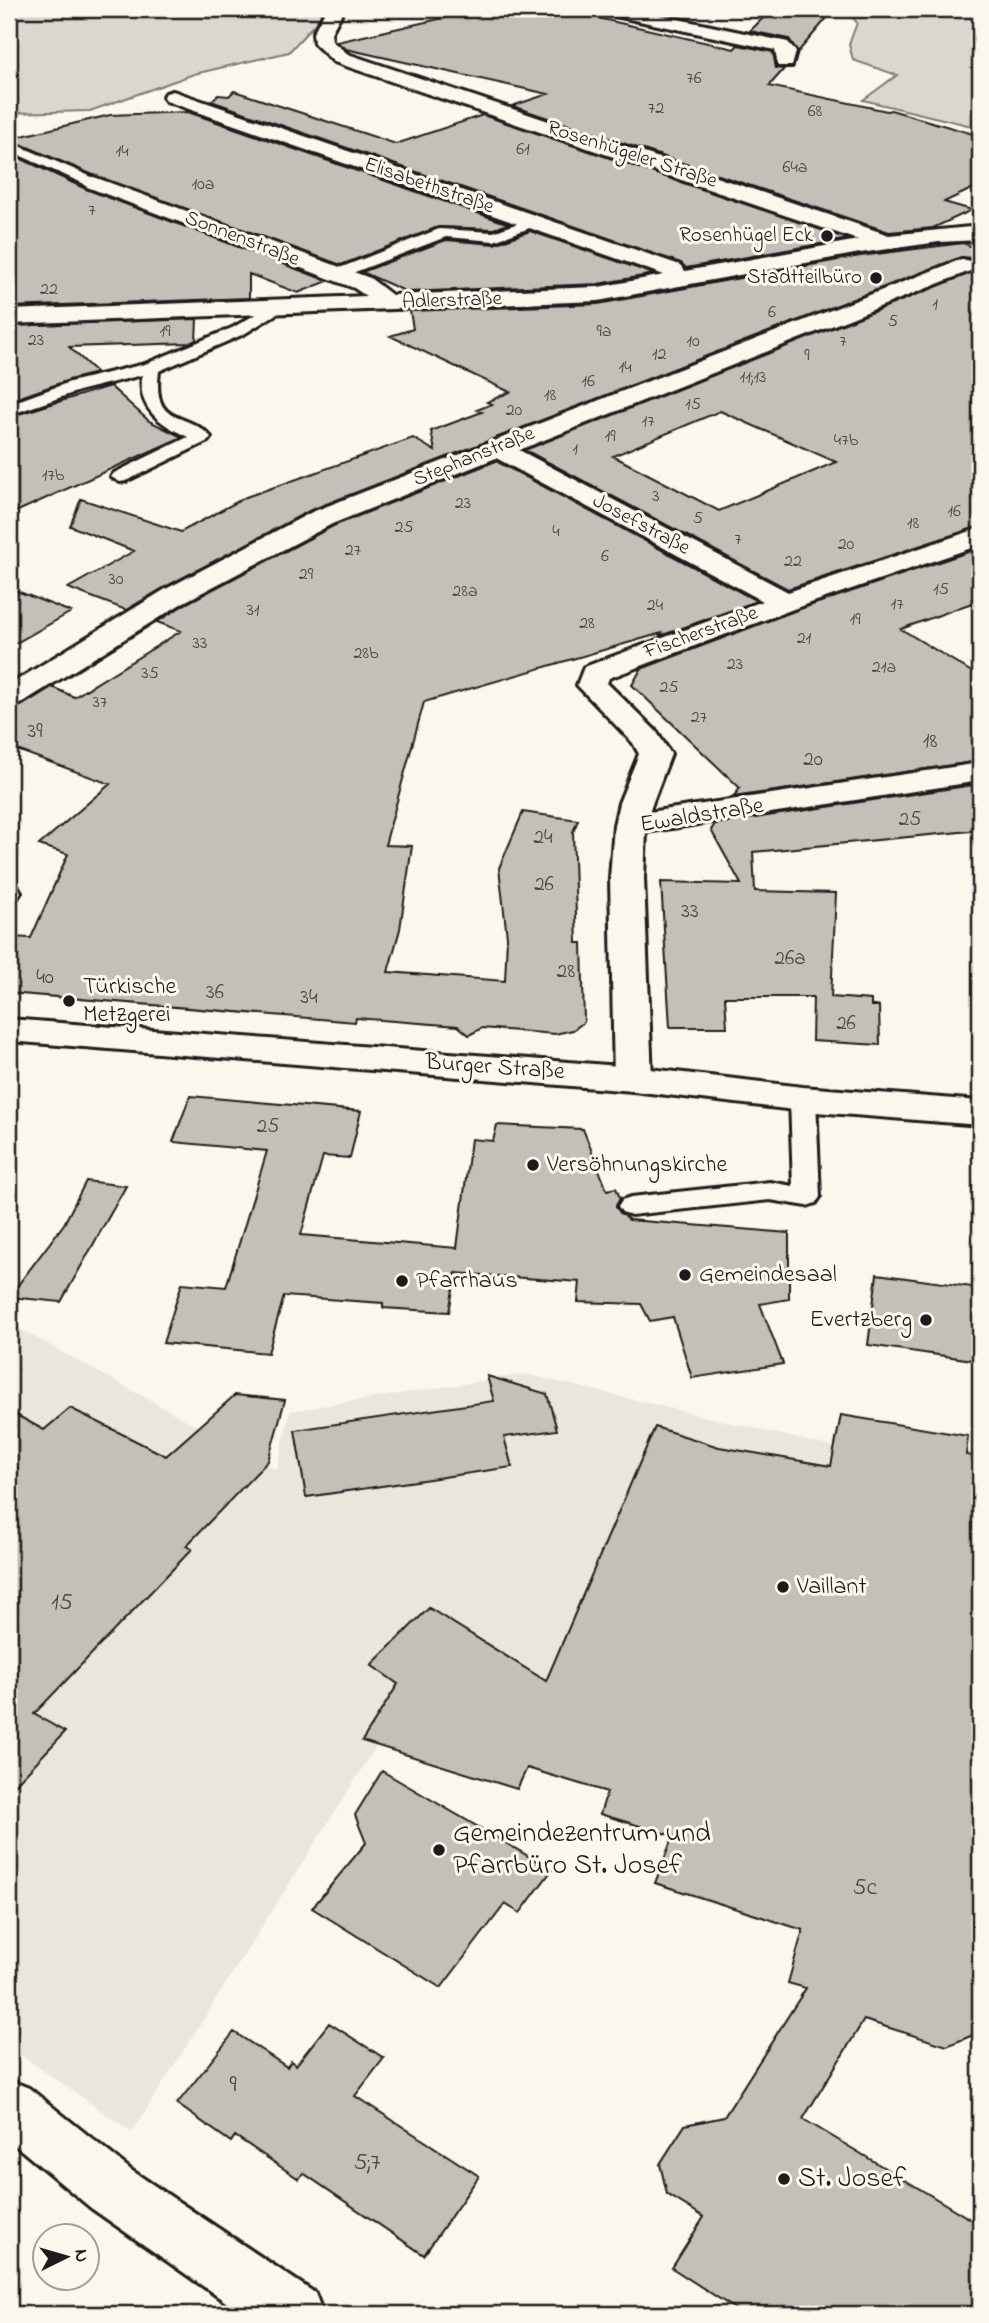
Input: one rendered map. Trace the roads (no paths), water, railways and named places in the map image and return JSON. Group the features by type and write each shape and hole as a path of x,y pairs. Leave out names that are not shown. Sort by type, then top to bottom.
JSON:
{"street":[{"name":"Rosenhügeler Straße","path":"335,9 322,33 323,43 341,58 971,269"},
{"path":"606,9 781,46 787,52 785,62"},
{"name":"Elisabethstraße","path":"173,97 672,270 681,280"},
{"name":"Sonnenstraße","path":"94,183 362,283 380,295 382,303"},
{"name":"Adlerstraße","path":"9,317 598,294 860,246 939,235 980,233"},
{"name":"Stephanstraße","path":"9,698 174,596 322,518 496,448 971,269"},
{"name":"Josefstraße","path":"496,448 786,602"},
{"name":"Fischerstraße","path":"630,825 635,803 655,754 645,738 592,685 595,673 786,602 980,536"},
{"name":"Ewaldstraße","path":"633,1079 627,878 630,825 980,772"},
{"name":"Burger Straße","path":"9,1030 633,1079 803,1099 980,1113"},
{"path":"9,2106 111,2189 294,2314"}],"lane":[{"path":"15,148 94,183"},
{"path":"337,274 444,232 494,237 533,222"},
{"path":"9,410 76,386 151,368 238,331 275,308"},
{"path":"120,477 202,438 166,419 154,409 149,398 151,368"},
{"path":"631,1206 770,1191 807,1197 803,1099"}],"place":[{"name":"Rosenhügel Eck","path":"827,236"},
{"name":"Stadtteilbüro","path":"876,278"},
{"name":"Türkische Metzgerei","path":"69,1001"},
{"name":"Versöhnungskirche","path":"533,1165"},
{"name":"Gemeindesaal","path":"685,1275"},
{"name":"Pfarrhaus","path":"402,1281"},
{"name":"Evertzberg","path":"926,1320"},
{"name":"Vaillant","path":"783,1587"},
{"name":"Gemeindezentrum und Pfarrbüro St. Josef","path":"439,1850"},
{"name":"St. Josef","path":"784,2179"}]}
